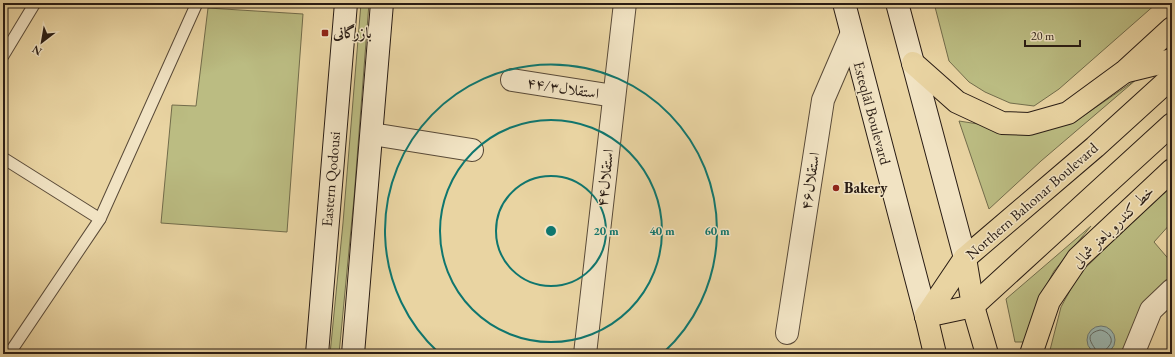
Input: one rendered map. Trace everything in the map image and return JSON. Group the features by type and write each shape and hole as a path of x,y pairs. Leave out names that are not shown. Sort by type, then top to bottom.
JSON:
{"main road":[{"name":"Eastern Qodousi","path":"317,354 346,3"},
{"path":"354,354 382,3"},
{"name":"استقلال۴۴","path":"585,354 626,3"},
{"name":"Esteqlāl Boulevard","path":"844,3 851,35 926,316"},
{"path":"897,3 965,258 973,306 987,354"},
{"path":"913,63 957,102 1002,123 1029,124 1068,113 1124,72 1172,28"},
{"name":"استقلال۴۶","path":"787,332 823,100 851,35"},
{"path":"1124,72 1172,60"},
{"name":"Northern Bahonar Boulevard","path":"926,316 965,258 1095,147 1172,77"},
{"name":"استقلال۴۴/۳","path":"512,80 614,96"},
{"path":"935,354 926,316 973,306 1172,124"},
{"path":"372,134 472,150"},
{"path":"1149,144 1172,142"},
{"name":"خط کندرو باهنر شمالی","path":"1031,354 1049,301 1078,258 1172,170"},
{"path":"1133,354 1151,310 1172,290"}],"lane":[{"path":"3,56 35,3"},
{"path":"9,354 100,219 197,3"},
{"path":"3,158 100,219"}],"green space":[{"path":"361,3 369,3 354,198 339,354 330,354 343,223"},
{"path":"934,3 1157,3 1059,89 1034,106 1010,103 985,92 969,82 949,61"},
{"path":"208,8 303,14 287,232 161,223 172,105 196,106"},
{"path":"1137,79 1041,161 989,209 959,121 1016,130 1073,123"},
{"path":"1172,184 1172,222 1154,242 1172,263 1172,280 1126,354 1049,354 1061,307 1079,274"},
{"path":"1091,226 1054,271 1038,301 1024,342 1015,342 1006,299"}],"water":[{"path":"1101,326 1111,330 1115,340 1111,350 1101,354 1091,350 1087,340 1091,330"}],"place":[{"name":"بازرگانی","path":"325,33"},
{"name":"Bakery","path":"836,188"}]}
